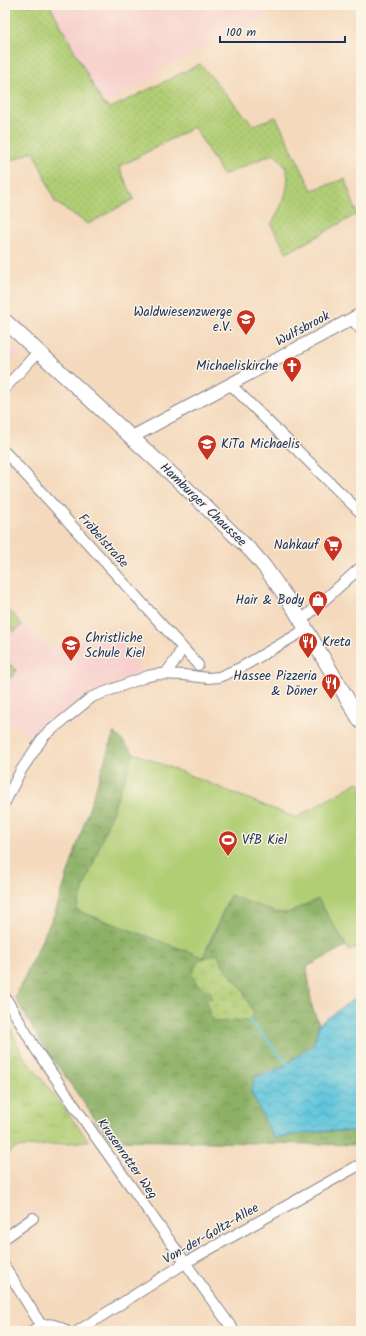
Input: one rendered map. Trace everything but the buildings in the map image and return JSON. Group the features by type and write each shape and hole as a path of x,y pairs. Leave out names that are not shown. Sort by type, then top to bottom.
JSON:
{"main road":[{"name":"Hamburger Chaussee","path":"5,321 208,508 252,552 281,589 305,625 361,722"}],"street":[{"path":"356,316 361,330"},
{"name":"Wulfsbrook","path":"132,437 356,316"},
{"path":"5,388 39,351"},
{"path":"230,384 361,513"},
{"name":"Fröbelstraße","path":"5,452 198,665"},
{"path":"5,802 20,772 44,736 92,697 148,676 166,673 219,678 240,668 286,640 305,625 361,567"},
{"path":"166,673 177,658 182,646"},
{"name":"Krusenrotter Weg","path":"5,997 45,1063 95,1136 234,1331"},
{"name":"Von-der-Goltz-Allee","path":"78,1331 185,1263 361,1164"},
{"path":"5,1238 33,1218"},
{"path":"5,1268 41,1325"},
{"path":"32,1331 41,1325 52,1324 66,1331"}],"shaded area":[{"path":"50,5 269,5 273,13 168,66 166,65 158,68 161,74 103,104"},
{"path":"5,340 20,353 5,368"},
{"name":"Christliche Schule Kiel","path":"5,601 49,650 57,642 66,652 82,636 90,644 108,628 119,636 144,672 89,693 47,725 35,739 5,718"}],"green space":[{"path":"5,5 50,5 103,104 111,108 200,64 253,125 276,117 312,190 345,179 357,214 287,253 271,225 287,188 288,178 286,169 281,161 273,154 223,175 194,127 119,167 134,199 88,224 55,202 34,151 5,163"},
{"path":"11,612 22,625 14,632 5,621 5,617"},
{"path":"5,660 16,670 11,678 5,673"},
{"path":"114,732 134,753 76,910 203,957 230,895 275,912 287,913 318,899 346,946 307,967 312,1007 319,1024 314,1044 281,1068 255,1077 273,1138 322,1131 361,1131 361,1145 110,1140 40,1041 15,997 56,910"},
{"name":"VfB Kiel","path":"134,753 296,818 358,782 361,784 361,946 349,950 318,899 287,913 275,912 230,895 203,957 76,910"},
{"path":"217,954 223,965 242,989 254,1014 249,1020 215,1022 210,1016 206,1000 212,998 211,992 198,985 191,975 199,960"},
{"path":"5,1017 21,1052 89,1141 15,1148 5,1158"}],"water":[{"path":"354,999 359,1004 361,1002 361,1131 322,1131 273,1138 251,1091 255,1077 281,1068 314,1044 319,1024"}],"waterway":[{"path":"249,1020 287,1063"}],"place":[{"name":"Waldwiesenzwerge e.V.","path":"246,336"},
{"name":"Michaeliskirche","path":"292,383"},
{"name":"KiTa Michaelis","path":"207,461"},
{"name":"Nahkauf","path":"333,562"},
{"name":"Hair & Body","path":"318,617"},
{"name":"Kreta","path":"308,659"},
{"name":"Christliche Schule Kiel","path":"71,662"},
{"name":"Hassee Pizzeria & Döner","path":"331,700"},
{"name":"VfB Kiel","path":"228,857"}]}
